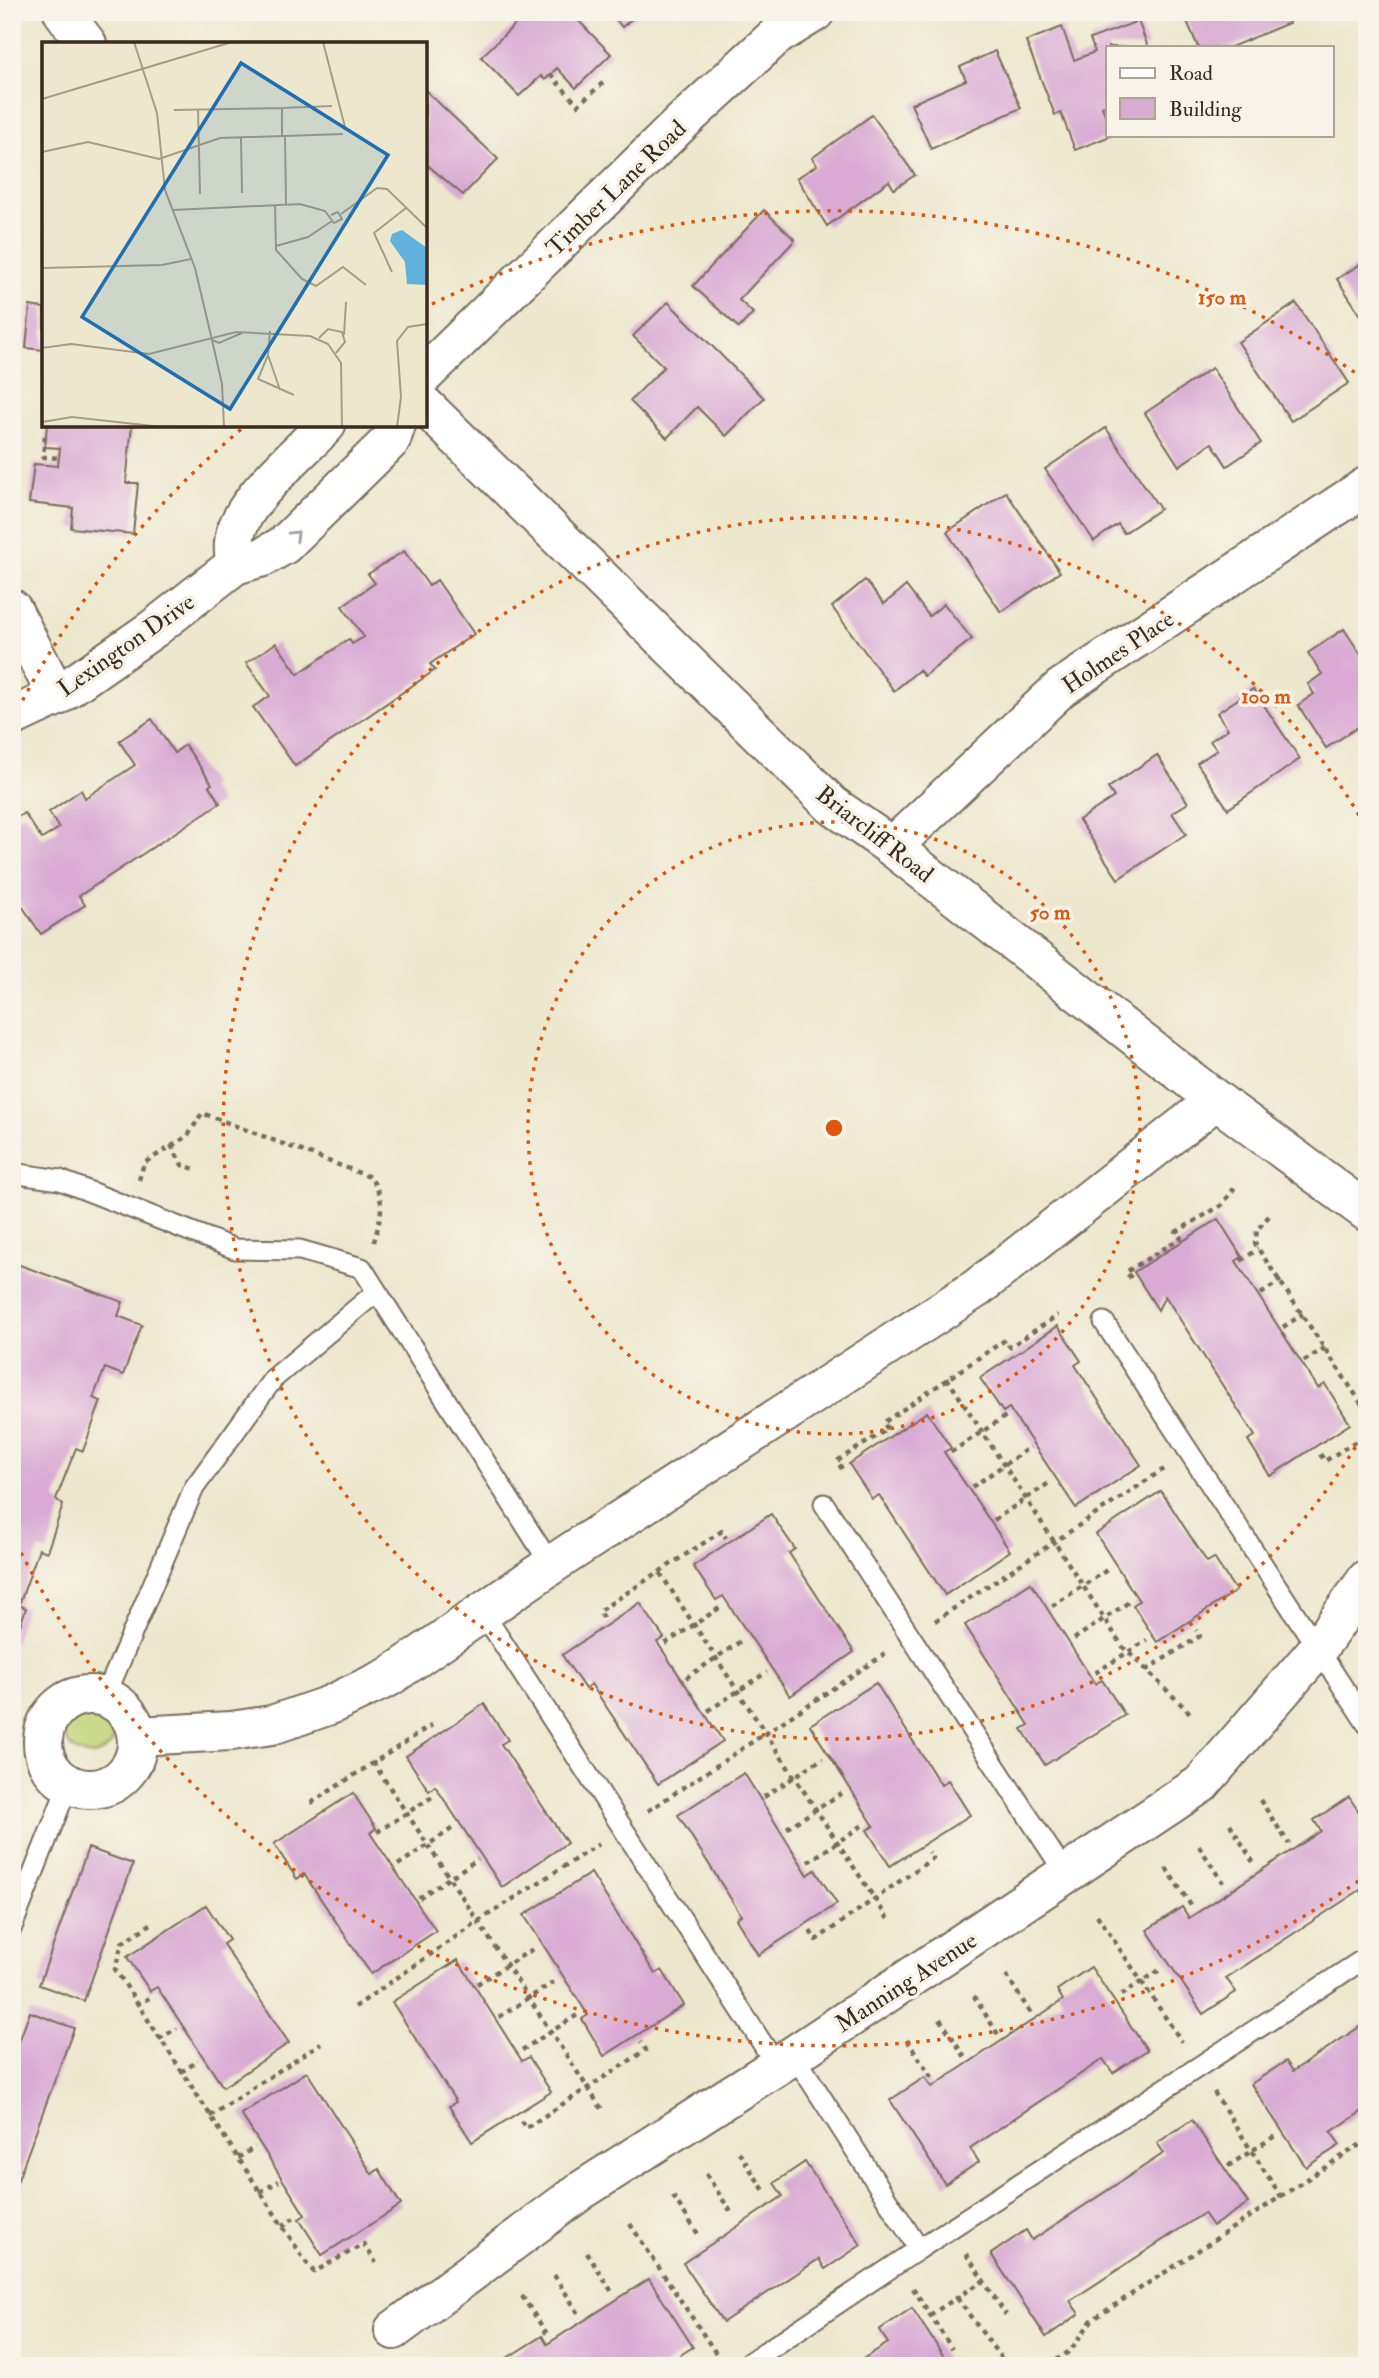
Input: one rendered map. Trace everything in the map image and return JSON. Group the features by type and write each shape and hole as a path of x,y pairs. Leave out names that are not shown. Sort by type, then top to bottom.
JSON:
{"street":[{"path":"63,12 86,42"},
{"name":"Timber Lane Road","path":"427,372 776,36 815,12"},
{"name":"Briarcliff Road","path":"427,408 832,805 892,847 1216,1100 1367,1212"},
{"path":"235,565 233,543 242,518 253,502 324,427"},
{"name":"Lexington Drive","path":"12,716 57,696 153,629 235,565 263,557 284,545 391,440 395,427"},
{"name":"Holmes Place","path":"892,847 1061,688 1367,486"},
{"path":"12,609 57,696"},
{"path":"137,1736 231,1731 272,1725 330,1705 389,1677 551,1565 977,1288 1216,1100"},
{"name":"Manning Avenue","path":"394,2330 582,2190 785,2061 1067,1876 1201,1784 1317,1650 1367,1579"},
{"path":"92,1695 105,1697 126,1711 137,1736 131,1765 117,1780 99,1787 69,1783 48,1763 44,1743 47,1725 57,1709 73,1698 92,1695"}],"lane":[{"path":"12,1173 60,1180 235,1249 300,1250 362,1268 375,1293 551,1565"},
{"path":"105,1697 194,1488 273,1379 375,1293"},
{"path":"1104,1322 1367,1724"},
{"path":"824,1504 1067,1876"},
{"path":"482,1611 785,2061 919,2249"},
{"path":"12,1927 69,1783"},
{"path":"744,2366 1367,1957"}],"path":[{"path":"550,74 578,105 604,82"},
{"path":"45,436 43,457 59,458"},
{"path":"130,1208 144,1163 188,1136 202,1113 370,1177 380,1191 381,1203 381,1215 372,1246"},
{"path":"171,1145 182,1165 195,1169"},
{"path":"1130,1278 1126,1272 1181,1238 1176,1232 1222,1205 1235,1187"},
{"path":"1269,1216 1257,1230 1255,1244 1367,1412"},
{"path":"1241,1261 1258,1249"},
{"path":"1261,1294 1281,1280"},
{"path":"1283,1327 1303,1314"},
{"path":"842,1469 837,1461 888,1429 883,1423 1005,1340 1010,1347 1058,1315"},
{"path":"1304,1361 1325,1348"},
{"path":"947,1378 1104,1619 1128,1652 1191,1714"},
{"path":"951,1452 1006,1416"},
{"path":"1320,1454 1325,1461 1367,1434"},
{"path":"972,1487 1030,1447"},
{"path":"928,1626 1165,1468"},
{"path":"994,1520 1052,1481"},
{"path":"604,1618 599,1611 722,1531 726,1538"},
{"path":"1052,1606 1110,1568"},
{"path":"660,1573 888,1919"},
{"path":"1074,1639 1132,1600"},
{"path":"665,1644 721,1607"},
{"path":"1146,1670 1200,1636 1196,1630"},
{"path":"686,1678 744,1639"},
{"path":"1095,1673 1147,1640"},
{"path":"640,1817 889,1651"},
{"path":"708,1711 767,1672"},
{"path":"311,1803 432,1725"},
{"path":"764,1797 823,1758"},
{"path":"373,1762 603,2111"},
{"path":"787,1828 845,1791"},
{"path":"377,1832 435,1795"},
{"path":"1259,1800 1289,1844"},
{"path":"808,1862 866,1824"},
{"path":"1230,1824 1254,1862"},
{"path":"398,1865 456,1826"},
{"path":"355,2007 477,1922 600,1843"},
{"path":"1199,1846 1223,1883"},
{"path":"810,1931 816,1940 933,1858 929,1852"},
{"path":"419,1898 478,1859"},
{"path":"1166,1868 1192,1907"},
{"path":"1097,1914 1184,2045"},
{"path":"151,1924 122,1943 116,1956 115,1969 282,2226 314,2272 364,2244 376,2263"},
{"path":"477,1984 536,1947"},
{"path":"1121,1995 1163,1968"},
{"path":"1006,1975 1032,2015"},
{"path":"499,2017 557,1980"},
{"path":"136,2005 153,1996"},
{"path":"974,1996 999,2036"},
{"path":"522,2050 579,2014"},
{"path":"940,2019 965,2057"},
{"path":"159,2039 177,2028"},
{"path":"907,2040 933,2079"},
{"path":"521,2121 526,2128 646,2050 641,2042"},
{"path":"210,2116 321,2043"},
{"path":"181,2072 198,2062"},
{"path":"1210,2085 1281,2197"},
{"path":"1228,2166 1275,2136"},
{"path":"1048,2366 1070,2351 1092,2320 1367,2140"},
{"path":"238,2158 255,2147"},
{"path":"739,2152 765,2192"},
{"path":"706,2174 731,2212"},
{"path":"260,2192 279,2180"},
{"path":"673,2196 698,2234"},
{"path":"282,2226 294,2218"},
{"path":"630,2224 718,2356"},
{"path":"963,2251 1006,2315"},
{"path":"587,2253 612,2292"},
{"path":"554,2275 579,2314"},
{"path":"930,2315 983,2281"},
{"path":"911,2284 952,2349"},
{"path":"522,2296 547,2334"},
{"path":"957,2298 1007,2366"}],"green space":[{"path":"90,1703 100,1705 108,1711 114,1719 114,1739 108,1747 100,1753 90,1755 80,1753 72,1747 66,1739 64,1729 66,1719 72,1711 80,1705"}],"building":[{"path":"528,12 570,12 611,54 576,88 557,68 545,80 541,76 519,96 481,57"},
{"path":"610,12 640,12 622,27"},
{"path":"1183,12 1285,12 1289,23 1233,46 1198,46"},
{"path":"1138,21 1148,46 1106,46 1106,105 1102,107 1106,117 1106,136 1110,136 1075,150 1061,113 1055,115 1026,41 1062,27 1074,60 1095,52 1090,39"},
{"path":"995,51 1021,108 931,149 911,104 966,80 960,67"},
{"path":"427,92 498,159 463,195 427,165"},
{"path":"872,115 915,175 894,189 889,181 827,226 797,178 817,165 812,158"},
{"path":"764,210 795,240 739,300 753,313 739,328 693,286"},
{"path":"1367,260 1367,325 1337,279"},
{"path":"668,302 764,398 726,436 697,407 667,438 630,401 664,367 633,336"},
{"path":"1296,303 1349,383 1291,421 1238,342"},
{"path":"30,306 42,308 42,350 26,348"},
{"path":"1212,368 1261,443 1227,466 1212,443 1179,466 1145,413"},
{"path":"47,427 132,427 126,483 138,483 133,534 71,528 73,508 29,503 34,464 58,466 60,448 45,447"},
{"path":"1106,428 1160,509 1124,533 1118,524 1094,541 1045,469"},
{"path":"1006,492 1060,572 1001,612 947,532"},
{"path":"404,551 429,586 437,580 474,634 430,664 435,670 295,766 253,707 270,696 246,663 276,643 298,674 349,639 352,644 364,637 342,606 375,583 368,574"},
{"path":"865,580 884,604 906,586 929,616 944,604 972,639 924,676 919,670 894,691 832,607"},
{"path":"1344,629 1367,664 1367,721 1326,748 1298,705 1314,694 1308,684 1322,674 1308,653"},
{"path":"1253,689 1300,759 1228,809 1197,763 1217,750 1210,741 1228,729 1217,713"},
{"path":"152,719 174,753 185,745 212,784 209,786 220,803 79,896 85,905 41,934 12,891 12,870 15,868 12,863 12,821 24,813 42,839 59,828 49,812 81,790 85,798 135,765 119,741"},
{"path":"1157,755 1188,803 1172,813 1186,834 1118,879 1079,820 1114,797 1108,788"},
{"path":"1218,1219 1242,1257 1236,1261 1318,1388 1325,1384 1350,1424 1270,1476 1248,1440 1255,1436 1165,1296 1158,1310 1134,1272"},
{"path":"14,1263 123,1302 118,1316 142,1325 123,1375 105,1368 93,1398 101,1401 83,1451 76,1448 56,1499 63,1505 47,1552 39,1549 19,1605 26,1608 13,1646"},
{"path":"1058,1326 1081,1361 1075,1365 1141,1465 1076,1508 1009,1408 1003,1412 980,1378"},
{"path":"927,1412 951,1448 944,1452 1010,1551 945,1595 879,1495 872,1499 849,1464"},
{"path":"1161,1491 1207,1562 1214,1558 1236,1591 1157,1642 1133,1605 1139,1601 1096,1534"},
{"path":"771,1514 795,1549 789,1553 854,1652 790,1696 723,1596 716,1600 693,1566"},
{"path":"1031,1583 1095,1684 1102,1680 1125,1715 1045,1765 1022,1729 1029,1725 965,1625"},
{"path":"640,1603 664,1638 657,1642 723,1741 658,1784 591,1684 585,1689 562,1655"},
{"path":"876,1683 941,1785 948,1780 970,1815 890,1866 867,1830 874,1826 810,1725"},
{"path":"484,1704 508,1740 501,1744 567,1843 502,1887 435,1786 429,1791 406,1756"},
{"path":"744,1773 808,1875 815,1870 837,1904 758,1955 736,1919 741,1915 678,1815"},
{"path":"353,1793 376,1828 370,1833 436,1931 371,1974 304,1874 297,1879 274,1844"},
{"path":"1349,1797 1367,1824 1367,1900 1360,1890 1226,1978 1236,1992 1203,2014 1147,1930 1182,1907 1189,1918 1321,1831 1314,1820"},
{"path":"88,1848 133,1864 84,2001 39,1985"},
{"path":"591,1873 655,1974 662,1970 684,2005 604,2056 582,2019 588,2015 524,1915"},
{"path":"206,1905 229,1940 223,1944 289,2043 223,2087 157,1987 150,1991 127,1957"},
{"path":"458,1960 522,2061 529,2057 551,2092 472,2142 449,2106 456,2102 392,2002"},
{"path":"1091,1967 1147,2050 1113,2073 1103,2059 970,2148 979,2162 945,2184 890,2100 925,2077 932,2087 1063,2000 1057,1990"},
{"path":"30,2012 74,2028 16,2185 12,2184 12,2060"},
{"path":"1367,2022 1367,2108 1331,2132 1340,2145 1306,2167 1251,2084 1286,2061 1293,2071"},
{"path":"307,2072 372,2174 379,2169 401,2205 322,2255 299,2219 305,2215 241,2114"},
{"path":"1192,2120 1248,2203 1213,2226 1204,2213 1070,2301 1079,2314 1046,2337 991,2254 1026,2230 1032,2240 1164,2153 1157,2143"},
{"path":"805,2162 861,2245 825,2269 819,2259 723,2322 683,2263 783,2196 774,2183"},
{"path":"649,2279 693,2347 663,2366 512,2366 507,2358 542,2336 547,2344"},
{"path":"912,2308 950,2366 852,2366 888,2343 879,2330"}]}
